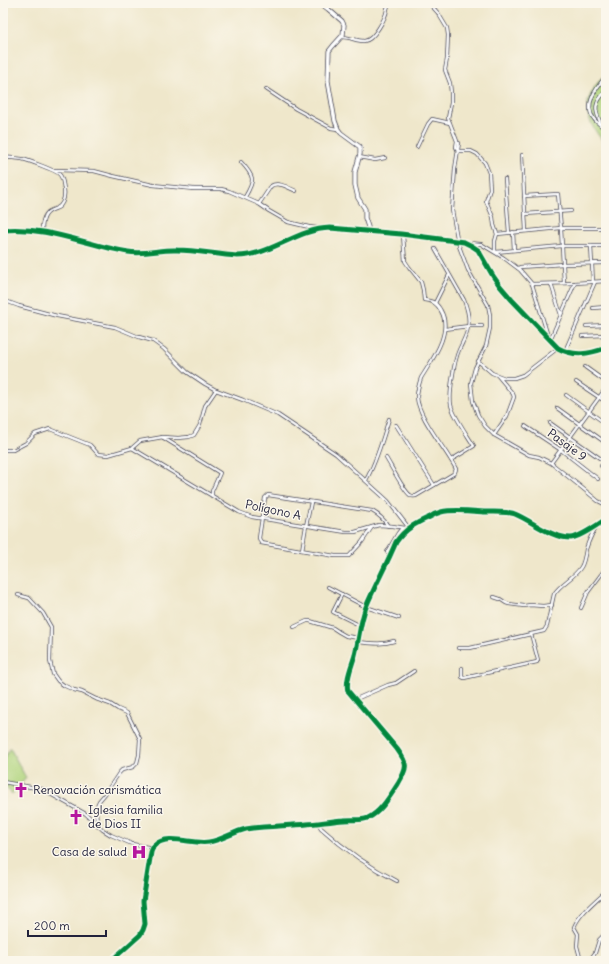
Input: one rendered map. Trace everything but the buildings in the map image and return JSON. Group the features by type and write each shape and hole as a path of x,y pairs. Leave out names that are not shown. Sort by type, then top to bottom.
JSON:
{"street":[{"path":"320,3 343,23 344,27 344,32 328,54 328,81 335,121 338,129 360,147 355,172 355,185 358,198 365,209 365,218 368,231"},
{"path":"341,37 350,37 364,41 371,38 381,24 387,10 388,3"},
{"path":"429,3 438,12 447,28 447,59 445,70 450,83 451,93 448,118 457,141 456,147 458,151"},
{"path":"606,76 599,84 590,103 590,112 592,116 595,121 606,130"},
{"path":"266,89 296,109 331,128 338,129"},
{"path":"606,91 598,100 596,105 596,114 606,133"},
{"path":"417,147 432,119 450,123"},
{"path":"457,238 452,210 455,169 459,143"},
{"path":"458,151 471,151 478,154 485,163 489,173 490,189 486,201 493,217 496,234 495,252"},
{"path":"522,155 526,231"},
{"path":"3,157 22,159 55,170 94,171 154,185 194,189 221,189 230,191 259,204 268,211 288,222 320,229"},
{"path":"359,157 375,160 385,158"},
{"path":"241,162 250,171 253,180 245,197"},
{"path":"42,232 42,222 45,216 51,210 60,206 64,197 65,191 62,178 55,170"},
{"path":"506,178 509,232"},
{"path":"259,204 273,184 296,191"},
{"path":"524,196 558,194 564,283"},
{"path":"525,214 571,211"},
{"path":"3,230 25,230 56,234 132,253 175,249 243,256 262,252 303,234 330,228 403,234 481,244 518,268 532,284 549,338"},
{"path":"496,234 561,228 606,228"},
{"path":"513,232 514,250"},
{"path":"386,458 404,488 409,495 412,496 416,496 434,485 455,472 456,469 425,420 417,397 421,378 442,340 445,329 444,315 435,303 424,300 421,282 405,261 403,234"},
{"path":"464,242 478,250 500,286 558,348 576,354 583,354 606,348"},
{"path":"459,246 468,270 488,305 490,315 490,328 486,346 475,368 471,383 473,401 478,415 485,426 494,435 529,455 539,457 551,463 598,501 606,505"},
{"path":"495,252 562,246 606,246"},
{"path":"565,351 594,282 591,246"},
{"path":"435,249 464,300 469,326 455,361 451,406 474,446 451,460"},
{"path":"518,268 606,262"},
{"path":"435,303 449,275"},
{"path":"532,284 606,281"},
{"path":"549,338 575,283"},
{"path":"551,284 561,315"},
{"path":"3,300 19,306 57,316 115,327 153,341 164,349 187,372 216,390 278,415 336,454 388,500 408,528"},
{"path":"593,308 606,307"},
{"path":"586,326 606,325"},
{"path":"445,329 482,326"},
{"path":"582,336 606,335"},
{"path":"478,362 492,373 504,378 514,378 523,375 558,348"},
{"path":"585,367 606,382"},
{"path":"494,435 506,416 514,397 498,375"},
{"path":"576,382 606,402"},
{"path":"551,463 606,388"},
{"path":"3,450 12,450 26,443 35,434 50,429 90,445 98,454 108,455 132,448 140,441 162,437 188,437 194,435 200,425 205,406 216,390"},
{"path":"566,395 606,424"},
{"path":"557,408 606,443"},
{"path":"366,480 378,454 389,419"},
{"path":"550,423 601,459"},
{"path":"396,425 434,485"},
{"name":"Pasaje 9","path":"525,426 561,450 598,480"},
{"path":"162,437 220,473 212,491 212,496"},
{"name":"Polígono A","path":"132,448 239,512 252,517 346,532 355,532 379,525 408,528"},
{"path":"601,466 606,468"},
{"path":"372,527 362,542 349,556 335,556 261,543 259,538 265,498 268,495 372,511 379,515 388,526"},
{"path":"302,550 311,502"},
{"path":"111,961 140,935 143,930 145,924 143,896 149,859 156,844 166,840 208,842 247,829 361,819 369,817 379,810 387,800 405,770 404,758 348,691 347,686 366,607 396,542 408,528 440,512 457,511 509,513 540,528 569,538 579,536 606,519"},
{"path":"458,648 470,648 544,631 546,629 554,594 580,569 583,564 590,536 599,524"},
{"path":"387,552 403,527"},
{"path":"581,608 588,592 606,568"},
{"path":"328,587 366,607 399,618"},
{"path":"342,594 333,612 361,626"},
{"path":"18,595 29,598 43,614 51,627 50,660 53,674 58,681 74,690 110,704 127,714 140,739 140,750 137,763 133,767 122,770 119,773 99,801 96,808 97,825"},
{"path":"494,597 509,604 524,606 552,605"},
{"path":"294,627 310,621 333,628 346,636 358,640 386,643 394,641"},
{"path":"462,668 462,677 464,678 537,662 538,660 531,634"},
{"path":"356,700 388,685 396,683 414,671"},
{"path":"3,782 48,791 52,795 86,814 97,825 111,835 132,844 153,848"},
{"path":"318,823 327,834 354,855 380,873 397,881"},
{"path":"581,961 577,946 578,934 574,927 583,913 606,890"},
{"path":"589,961 595,953 599,940 606,933"}],"green space":[{"path":"606,73 606,146 591,123 587,107 590,95 597,83"},
{"path":"10,748 26,778 12,794 3,784 3,760"}],"cycle path":[{"path":"3,230 51,233 112,249 134,253 184,250 237,256 261,252 306,233 318,229 330,228 401,234 464,242 478,250 500,286 558,348 576,354 594,352 606,348"},
{"path":"111,961 140,935 143,930 145,924 143,901 151,852 153,847 160,842 167,840 209,842 246,829 365,819 373,815 381,808 398,784 405,769 405,762 403,758 348,691 347,683 366,607 399,537 411,527 435,514 457,510 511,513 556,535 571,538 584,533 606,519"}],"place":[{"name":"Renovación carismática","path":"21,790"},
{"name":"Iglesia familia de Dios II","path":"76,817"},
{"name":"Casa de salud","path":"139,852"}]}
